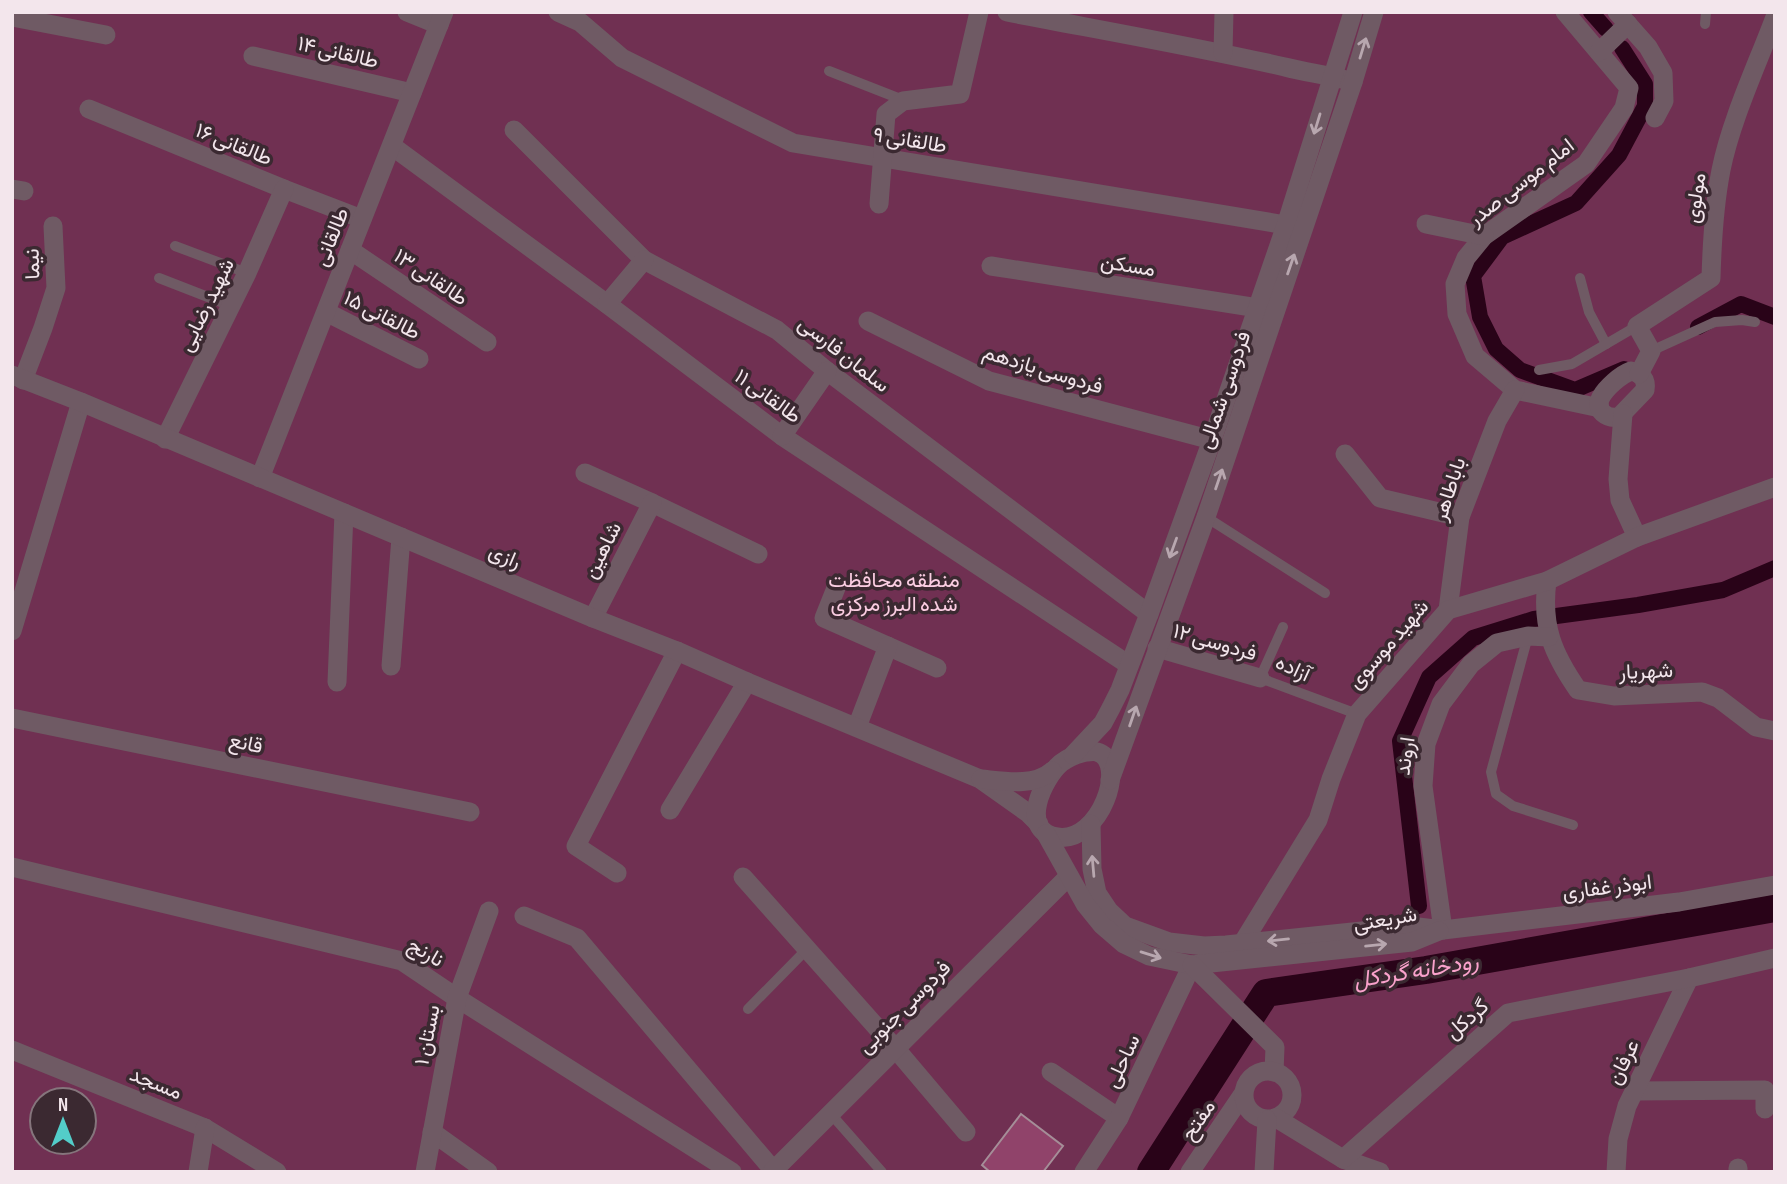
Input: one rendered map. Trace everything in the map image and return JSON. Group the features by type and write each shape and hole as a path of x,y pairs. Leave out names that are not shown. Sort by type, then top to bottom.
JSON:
{"street":[{"path":"407,12 442,18"},
{"name":"طالقانی ۹","path":"558,12 580,22 622,58 793,143 1286,225"},
{"path":"879,204 886,114 903,101 960,94 979,12"},
{"path":"1007,12 1223,53 1353,82"},
{"path":"1223,53 1224,12"},
{"name":"فردوسی شمالی","path":"1068,759 1103,723 1121,690 1258,308 1353,12"},
{"name":"فردوسی شمالی","path":"1110,780 1206,517 1353,82 1374,12"},
{"name":"امام موسی صدر","path":"1564,12 1629,88 1625,108 1586,164 1484,236 1466,258 1455,284 1457,314 1475,356 1515,390 1600,408 1602,413 1610,417 1623,414"},
{"path":"12,17 106,35"},
{"name":"مولوی","path":"1637,327 1711,278 1713,216 1721,168 1733,127 1775,17"},
{"name":"طالقانی","path":"260,478 442,18"},
{"path":"1599,52 1623,18 1648,47 1663,73 1664,101 1655,118"},
{"name":"طالقانی ۱۴","path":"253,56 412,93"},
{"name":"طالقانی ۱۶","path":"89,109 362,219"},
{"name":"سلمان فارسی","path":"514,130 644,260 777,330 827,371 1149,614"},
{"name":"طالقانی ۱۱","path":"391,146 782,436 1129,665"},
{"name":"شهید رضایی","path":"164,439 247,273 284,189"},
{"path":"1426,224 1484,236"},
{"name":"نیما","path":"18,377 43,328 56,288 53,226"},
{"name":"طالقانی ۱۳","path":"351,250 487,342"},
{"path":"607,304 644,260"},
{"name":"مسکن","path":"991,266 1258,308"},
{"name":"طالقانی ۱۵","path":"326,312 419,359"},
{"name":"فردوسی یازدهم","path":"868,321 989,381 1212,440"},
{"path":"1637,327 1651,351 1639,374"},
{"path":"782,436 827,371"},
{"path":"1600,408 1602,396 1622,375 1631,371 1639,374 1645,381 1645,390 1623,414 1618,479 1620,500 1637,537"},
{"name":"رازی","path":"18,377 979,779"},
{"name":"باباطاهر","path":"1448,610 1460,517 1497,421 1515,390"},
{"path":"12,631 81,402"},
{"path":"1345,454 1381,498 1460,517"},
{"path":"585,473 758,554"},
{"name":"شهید موسوی","path":"1242,944 1318,820 1357,714 1448,610 1546,590 1637,537 1775,487"},
{"name":"شاهین","path":"593,618 652,503"},
{"path":"337,681 344,513"},
{"path":"391,666 401,537"},
{"path":"836,588 824,618 937,668"},
{"path":"1546,590 1548,632"},
{"name":"اروند","path":"1443,930 1423,786 1426,744 1441,704 1471,664 1497,643 1548,632"},
{"name":"شهریار","path":"1548,632 1564,669 1578,690 1614,696 1702,692 1718,698 1756,727 1775,731"},
{"path":"857,727 888,646"},
{"name":"فردوسی ۱۲","path":"1157,648 1260,678"},
{"path":"617,873 576,846 677,651"},
{"path":"670,810 747,682"},
{"name":"قانع","path":"12,718 470,812"},
{"path":"1086,752 1097,752 1105,757 1110,768 1108,795 1091,824 1071,836 1059,838 1042,829 1028,813 979,779 1013,782 1045,778 1068,759 1086,752"},
{"path":"1042,829 1037,810 1038,798 1047,779 1068,759"},
{"name":"شریعتی","path":"1091,824 1092,869 1097,893 1109,911 1125,926 1169,942 1204,946 1410,926 1443,930"},
{"name":"شریعتی","path":"1042,829 1085,904 1102,925 1124,944 1149,956 1192,965 1412,942 1443,930"},
{"name":"نارنج","path":"12,867 402,961 732,1172"},
{"name":"فردوسی جنوبی","path":"772,1171 1069,876"},
{"path":"743,877 966,1132"},
{"name":"ابوذر غفاری","path":"1443,930 1679,902 1775,885"},
{"name":"بستان ۱","path":"425,1172 457,998 489,911"},
{"path":"524,916 577,938 772,1171"},
{"name":"گردکل","path":"1343,1159 1508,1013 1689,978 1775,958"},
{"path":"1192,965 1275,1047 1274,1072"},
{"name":"ساحلی","path":"1084,1172 1119,1118 1192,965"},
{"name":"عرفان","path":"1616,1172 1618,1139 1628,1105 1689,978"},
{"name":"مسجد","path":"12,1050 205,1128 277,1172"},
{"path":"1051,1072 1119,1118"},
{"path":"1271,1119 1282,1115 1289,1108 1292,1091 1283,1076 1274,1072 1257,1073 1245,1085 1243,1094 1248,1109 1259,1118 1271,1119 1343,1159 1380,1172"},
{"path":"1635,1091 1765,1090 1765,1110"},
{"name":"مفتح","path":"1190,1172 1243,1094"},
{"path":"1264,1172 1271,1119"},
{"path":"198,1172 205,1128"},
{"path":"432,1132 488,1172"}],"lane":[{"path":"1706,12 1706,24"},
{"path":"829,71 903,101"},
{"path":"175,246 247,273"},
{"path":"159,278 231,306"},
{"path":"1580,278 1589,312 1606,344"},
{"path":"1651,351 1715,322 1755,322"},
{"path":"1539,370 1572,363 1637,327"},
{"path":"1206,517 1325,593"},
{"name":"آزاده","path":"1283,627 1260,678 1357,714"},
{"path":"1528,636 1491,772 1493,783 1496,794 1513,806 1573,825"},
{"path":"748,1009 807,948"},
{"path":"830,1113 882,1172"}],"green space":[{"name":"منطقه محافظت شده البرز مرکزی","path":"12,12 1775,12 1775,1172 12,1172"}],"building":[{"path":"1021,1114 1063,1146 1043,1172 990,1172 982,1165"}],"waterway":[{"path":"1591,12 1606,29"},
{"path":"1622,48 1645,84 1645,106 1619,155 1576,203 1502,237 1473,276 1480,317 1496,349 1520,370 1575,390 1624,369"},
{"path":"1698,327 1741,304 1775,317"},
{"path":"1419,906 1400,741 1429,677 1473,638 1534,619 1723,590 1775,568"},
{"name":"رودخانه گردکل","path":"1151,1172 1266,993 1426,970 1775,908"}]}
